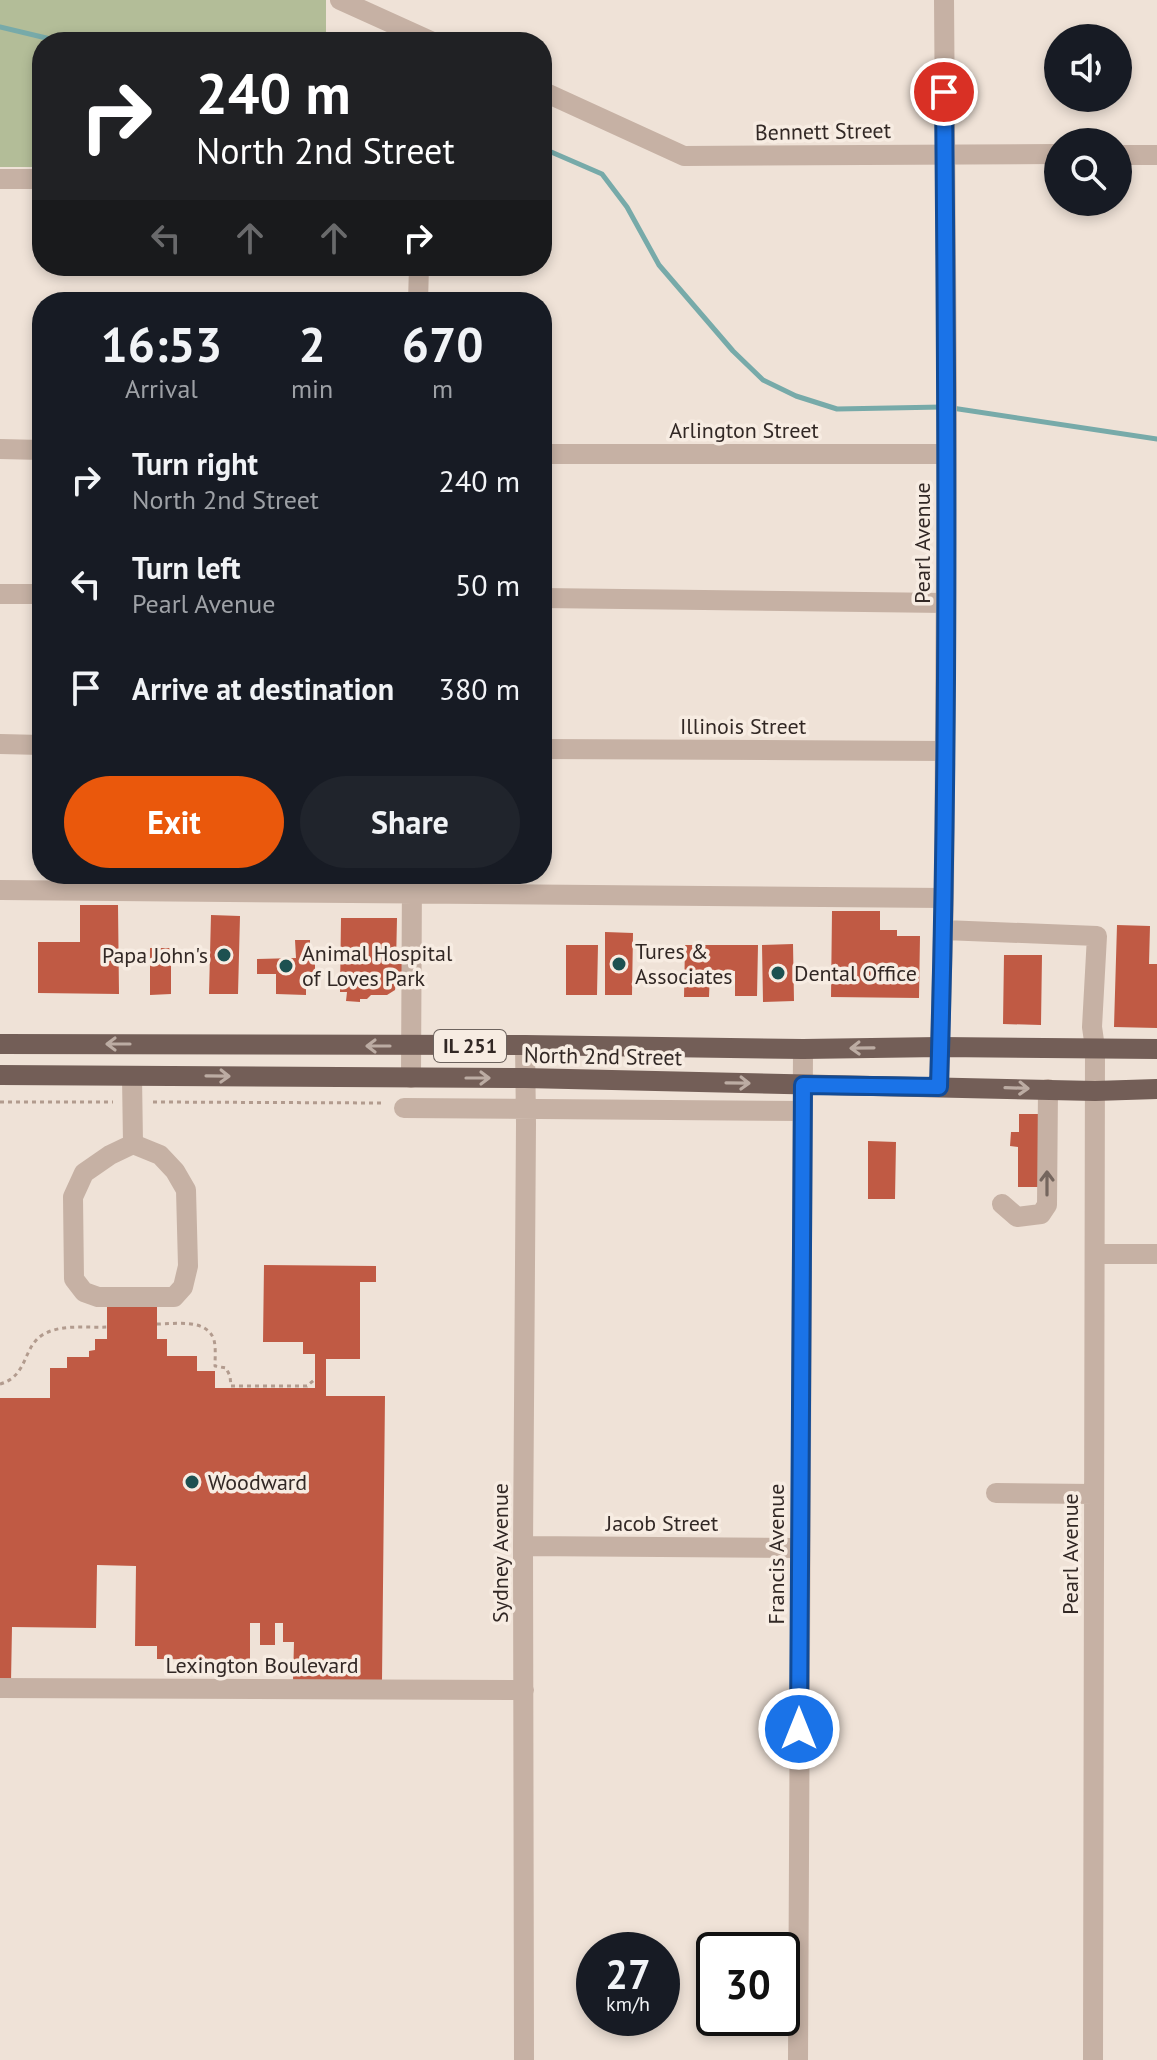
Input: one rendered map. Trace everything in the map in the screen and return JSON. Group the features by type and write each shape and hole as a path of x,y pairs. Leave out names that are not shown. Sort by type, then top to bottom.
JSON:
{"main road":[{"name":"North 2nd Street","path":"0,1044 1157,1049"},
{"name":"North 2nd Street","path":"0,1075 525,1078 1095,1091 1157,1089"}],"street":[{"path":"340,0 411,32"},
{"name":"Pearl Avenue","path":"939,1087 944,930 947,432 944,0"},
{"name":"Bennett Street","path":"552,96 684,156 1044,154"},
{"path":"1132,155 1157,155"},
{"path":"0,179 32,179"},
{"path":"0,449 32,450"},
{"name":"Arlington Street","path":"552,454 946,454"},
{"path":"0,594 32,594"},
{"path":"552,598 946,603"},
{"path":"0,744 32,745"},
{"name":"Illinois Street","path":"552,749 945,751"},
{"path":"411,1078 412,884"},
{"path":"0,890 412,884 944,898"},
{"name":"Pearl Avenue","path":"944,930 1097,936 1092,1027 1095,1048 1093,2060"},
{"name":"Sydney Avenue","path":"524,2060 525,1045"},
{"name":"Francis Avenue","path":"798,2060 803,1049"},
{"path":"132,1076 133,1144"},
{"path":"1002,1204 1017,1217 1041,1214 1047,1205 1048,1089"},
{"path":"398,1106 802,1111"},
{"path":"133,1144 160,1155 175,1171 186,1190 188,1266 183,1287 174,1297 98,1297 84,1292 74,1279 73,1197 84,1173 133,1144"},
{"path":"1095,1254 1157,1254"},
{"path":"996,1493 1094,1494"},
{"name":"Jacob Street","path":"523,1546 800,1548"},
{"name":"Lexington Boulevard","path":"0,1688 524,1690"}],"path":[{"path":"0,1102 398,1106"},
{"path":"157,1324 198,1325 209,1330 214,1342 215,1366 226,1368 231,1386 307,1386 314,1380"},
{"path":"0,1384 19,1374 34,1342 42,1334 63,1328 107,1327"}],"green space":[{"path":"0,0 326,0 326,32 32,32 32,167 0,167"}],"building":[{"path":"80,905 118,905 119,994 38,993 38,942 80,942"},
{"path":"832,911 880,911 880,930 897,930 897,936 920,936 919,998 831,997"},
{"name":"Papa John's","path":"211,915 240,916 238,994 209,994"},
{"path":"341,918 397,918 396,964 403,964 402,982 396,982 395,990 387,995 371,995 360,999 360,1002 346,1001 347,992 340,992"},
{"path":"1117,925 1150,926 1149,964 1157,964 1157,1028 1114,1027"},
{"name":"Tures & Associates","path":"605,932 633,933 632,995 605,995"},
{"name":"Animal Hospital of Loves Park","path":"295,940 310,940 310,958 315,958 315,981 306,981 306,995 276,994 276,974 257,974 257,959 296,958"},
{"name":"Dental Office","path":"793,944 794,1001 763,1002 762,945"},
{"path":"566,945 598,945 597,995 566,995"},
{"path":"685,945 758,945 757,996 735,996 735,971 710,971 709,997 684,997"},
{"path":"150,948 171,948 171,994 150,995"},
{"path":"1004,955 1042,955 1041,1025 1003,1024"},
{"path":"1019,1114 1044,1114 1044,1187 1018,1187 1018,1147 1010,1146 1011,1132 1019,1132"},
{"path":"868,1141 896,1142 895,1199 868,1199"},
{"name":"Woodward","path":"264,1265 376,1266 376,1282 360,1282 360,1359 326,1359 326,1396 385,1396 382,1681 293,1680 294,1642 283,1642 283,1623 275,1623 275,1645 260,1645 260,1623 250,1623 250,1660 157,1659 157,1646 135,1646 136,1566 97,1565 96,1628 12,1627 11,1682 0,1682 0,1398 50,1398 50,1368 67,1368 67,1357 89,1357 89,1351 95,1350 95,1339 107,1339 107,1307 157,1307 157,1339 167,1339 167,1356 197,1356 197,1371 215,1371 215,1388 315,1388 315,1354 303,1354 303,1342 263,1342"}],"waterway":[{"path":"0,27 32,35"},
{"path":"552,152 602,174 627,207 659,265 733,351 763,380 796,396 837,409 942,407"},
{"path":"952,408 1157,439"}],"place":[{"name":"Papa John's","path":"224,955"},
{"name":"Tures & Associates","path":"619,964"},
{"name":"Animal Hospital of Loves Park","path":"286,966"},
{"name":"Dental Office","path":"778,973"},
{"name":"Woodward","path":"192,1482"}],"route":[{"path":"799,1729 803,1085 939,1087 944,898 947,391 944,92"}]}
